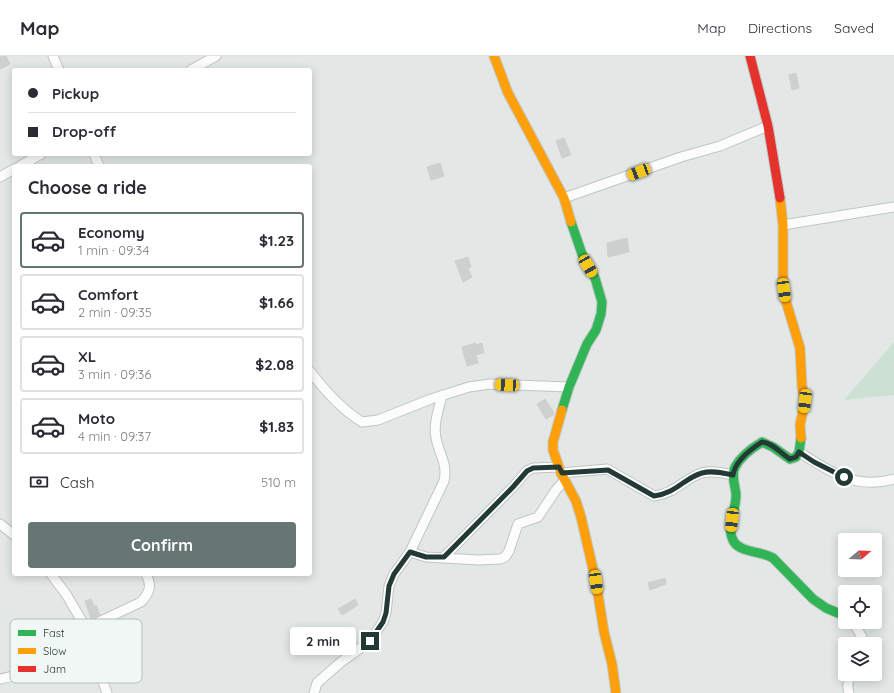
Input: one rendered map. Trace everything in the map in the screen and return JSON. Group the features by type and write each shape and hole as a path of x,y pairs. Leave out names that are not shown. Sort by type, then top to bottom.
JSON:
{"street":[{"path":"53,56 58,68"},
{"path":"195,68 216,56"},
{"path":"494,56 511,99 564,198 576,240 595,278 602,302 601,314 596,330 587,344 569,387 553,442 553,450 562,473 576,500 586,538 596,582 604,632 612,664 616,693"},
{"path":"750,56 768,126 783,225 783,282 785,298 800,348 802,387 805,401 800,425 801,438 799,452 796,457 790,459 782,455 769,443 762,442 754,446 734,469 733,475 736,497 732,528 733,541 737,545 770,556 811,600 821,607 838,613"},
{"path":"564,198 681,157 720,146 768,126"},
{"path":"24,164 38,156"},
{"path":"0,177 12,170"},
{"path":"783,225 894,207"},
{"path":"312,374 322,387 346,412 362,422 378,420 442,395 469,387 490,384 569,387"},
{"path":"314,693 317,683 341,662 370,641 383,622 386,613 389,586 394,574 410,552 444,481 446,472 445,464 436,438 435,424 442,395"},
{"path":"799,452 814,462 856,482 871,483 894,479"},
{"path":"444,557 527,471 533,468 562,473 608,470 654,496 663,495 674,490 700,473 707,472 733,475"},
{"path":"410,552 426,557 493,560 505,557 509,551 518,524 538,517 552,495 562,473"},
{"path":"0,524 12,533"},
{"path":"52,576 81,619"},
{"path":"105,619 141,602 148,595 150,582 147,576"},
{"path":"0,679 10,677"},
{"path":"848,681 849,693"},
{"path":"103,683 107,693"}],"green space":[{"path":"894,342 894,395 844,400"}],"building":[{"path":"0,56 6,56 10,64 0,69"},
{"path":"796,73 799,88 792,90 789,75"},
{"path":"564,138 571,155 562,158 556,141"},
{"path":"440,163 444,176 431,180 427,167"},
{"path":"627,238 629,252 608,257 607,243"},
{"path":"468,257 471,267 468,268 472,277 463,282 455,261"},
{"path":"476,343 476,345 482,343 484,353 476,355 478,363 467,366 462,347"},
{"path":"545,399 554,413 546,419 537,404"},
{"path":"665,578 666,584 650,590 648,583"},
{"path":"91,599 94,606 96,605 100,615 91,619 85,601"},
{"path":"355,599 358,605 342,615 338,609"}],"traffic: fast":[{"path":"562,410 569,387 587,344 596,330 601,314 602,302 595,278 582,254 571,222"},
{"path":"801,438 799,452 796,457 790,459 773,447 762,442 754,447 737,463 733,473 736,500 731,524 732,536 737,546 773,558 813,599 826,608 838,613"}],"traffic: slow":[{"path":"494,56 508,93 564,198 571,222"},
{"path":"780,198 783,225 783,282 785,298 800,348 802,387 805,401 800,425 801,438"},
{"path":"562,410 553,442 553,450 561,473 576,501 581,517 596,582 604,632 612,664 616,693"}],"traffic: jam":[{"path":"750,56 768,126 780,198"}],"route":[{"path":"370,641 383,622 386,613 389,586 394,574 410,552 426,557 444,557 527,471 533,468 559,467 562,473 608,470 654,496 663,495 674,490 693,476 700,473 717,472 733,475 734,469 738,463 754,446 762,442 769,443 782,455 790,459 796,457 799,452 814,462 844,477"}]}
